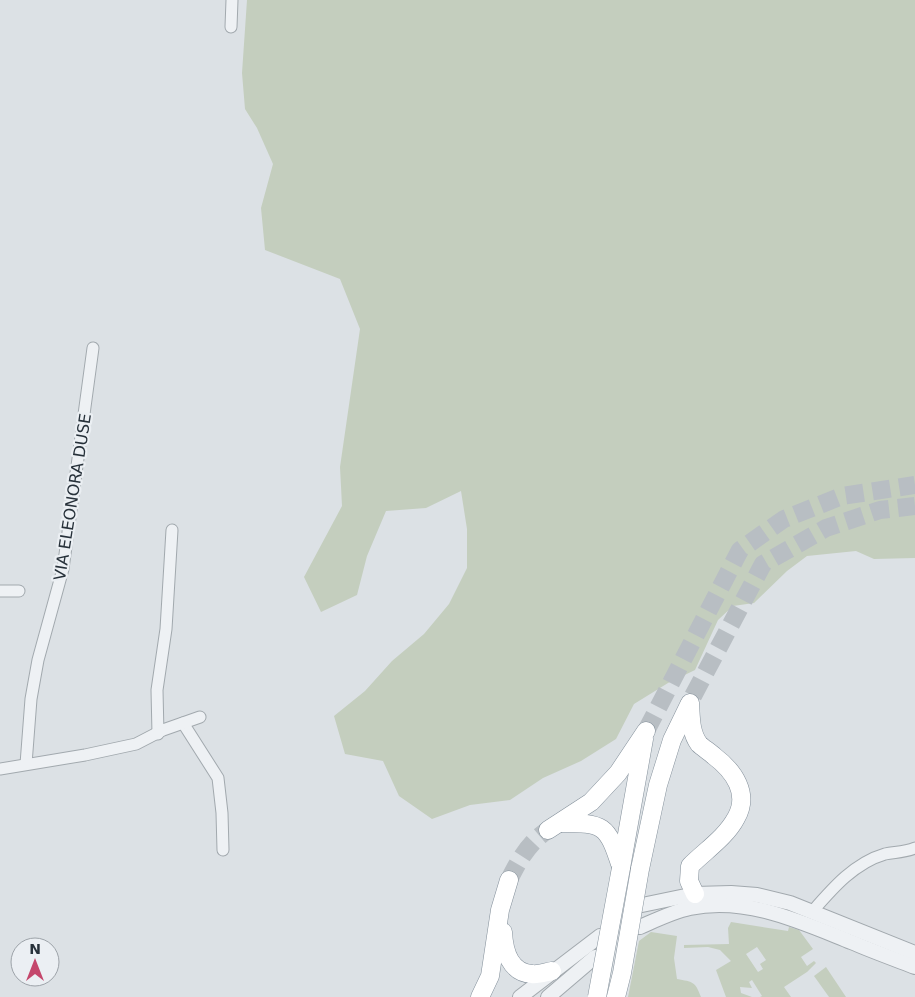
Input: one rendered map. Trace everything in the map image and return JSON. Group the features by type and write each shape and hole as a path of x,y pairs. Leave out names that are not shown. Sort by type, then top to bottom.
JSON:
{"highway":[{"path":"616,997 658,785 672,740 691,699 691,724 694,735 700,745 726,767 739,784 742,806 736,820 724,834 690,866 689,881 695,894"},
{"path":"597,997 621,868 646,731 618,773 591,802 554,827 583,823 598,825 610,837 621,868"},
{"path":"480,997 490,976 500,910 509,880"},
{"path":"500,910 504,946 511,962 517,969 533,974 552,971"}],"street":[{"path":"231,27 232,0"},
{"name":"VIA ELEONORA DUSE","path":"26,764 31,699 38,660 63,569 94,348"},
{"path":"158,734 157,690 166,629 172,530"},
{"path":"0,591 19,591"},
{"path":"0,769 85,755 136,744 164,730 200,717"},
{"path":"183,723 218,778 222,813 223,850"},
{"path":"812,912 838,883 860,866 885,854 903,852 915,848"},
{"path":"642,905 695,894 731,892 757,895 812,912 915,953"},
{"path":"640,927 691,908 736,906 788,917 915,967"},
{"path":"520,997 600,936"},
{"path":"548,997 595,957"}],"green space":[{"path":"247,0 915,0 915,558 874,559 856,551 807,556 787,571 754,603 733,606 718,620 695,670 668,683 634,704 616,739 581,761 543,778 510,800 470,805 432,819 399,796 383,761 345,754 334,716 365,691 392,661 424,634 449,604 467,568 467,529 461,491 426,508 386,511 367,556 357,595 321,612 304,577 342,506 340,467 360,329 340,279 265,250 261,208 273,164 257,128 245,109 242,73"},
{"path":"731,922 788,931 789,927 799,930 813,949 801,957 807,966 814,961 816,963 807,972 784,987 791,997 760,997 762,996 752,980 749,982 752,988 740,987 741,993 752,997 726,997 716,970 731,961 720,950 708,947 684,948 684,945 729,944 728,928","holes":["757,947 766,960 760,964 763,969 758,972 746,954"]},
{"path":"651,932 677,936 674,958 677,979 693,983 701,997 628,997 639,941"},
{"path":"826,967 846,997 829,997 814,976"}],"tunnel":[{"path":"646,731 740,550 784,519 842,496 915,485"},
{"path":"693,696 763,564 826,528 880,510 915,506"},
{"path":"509,880 525,852 535,840 548,830"}]}
